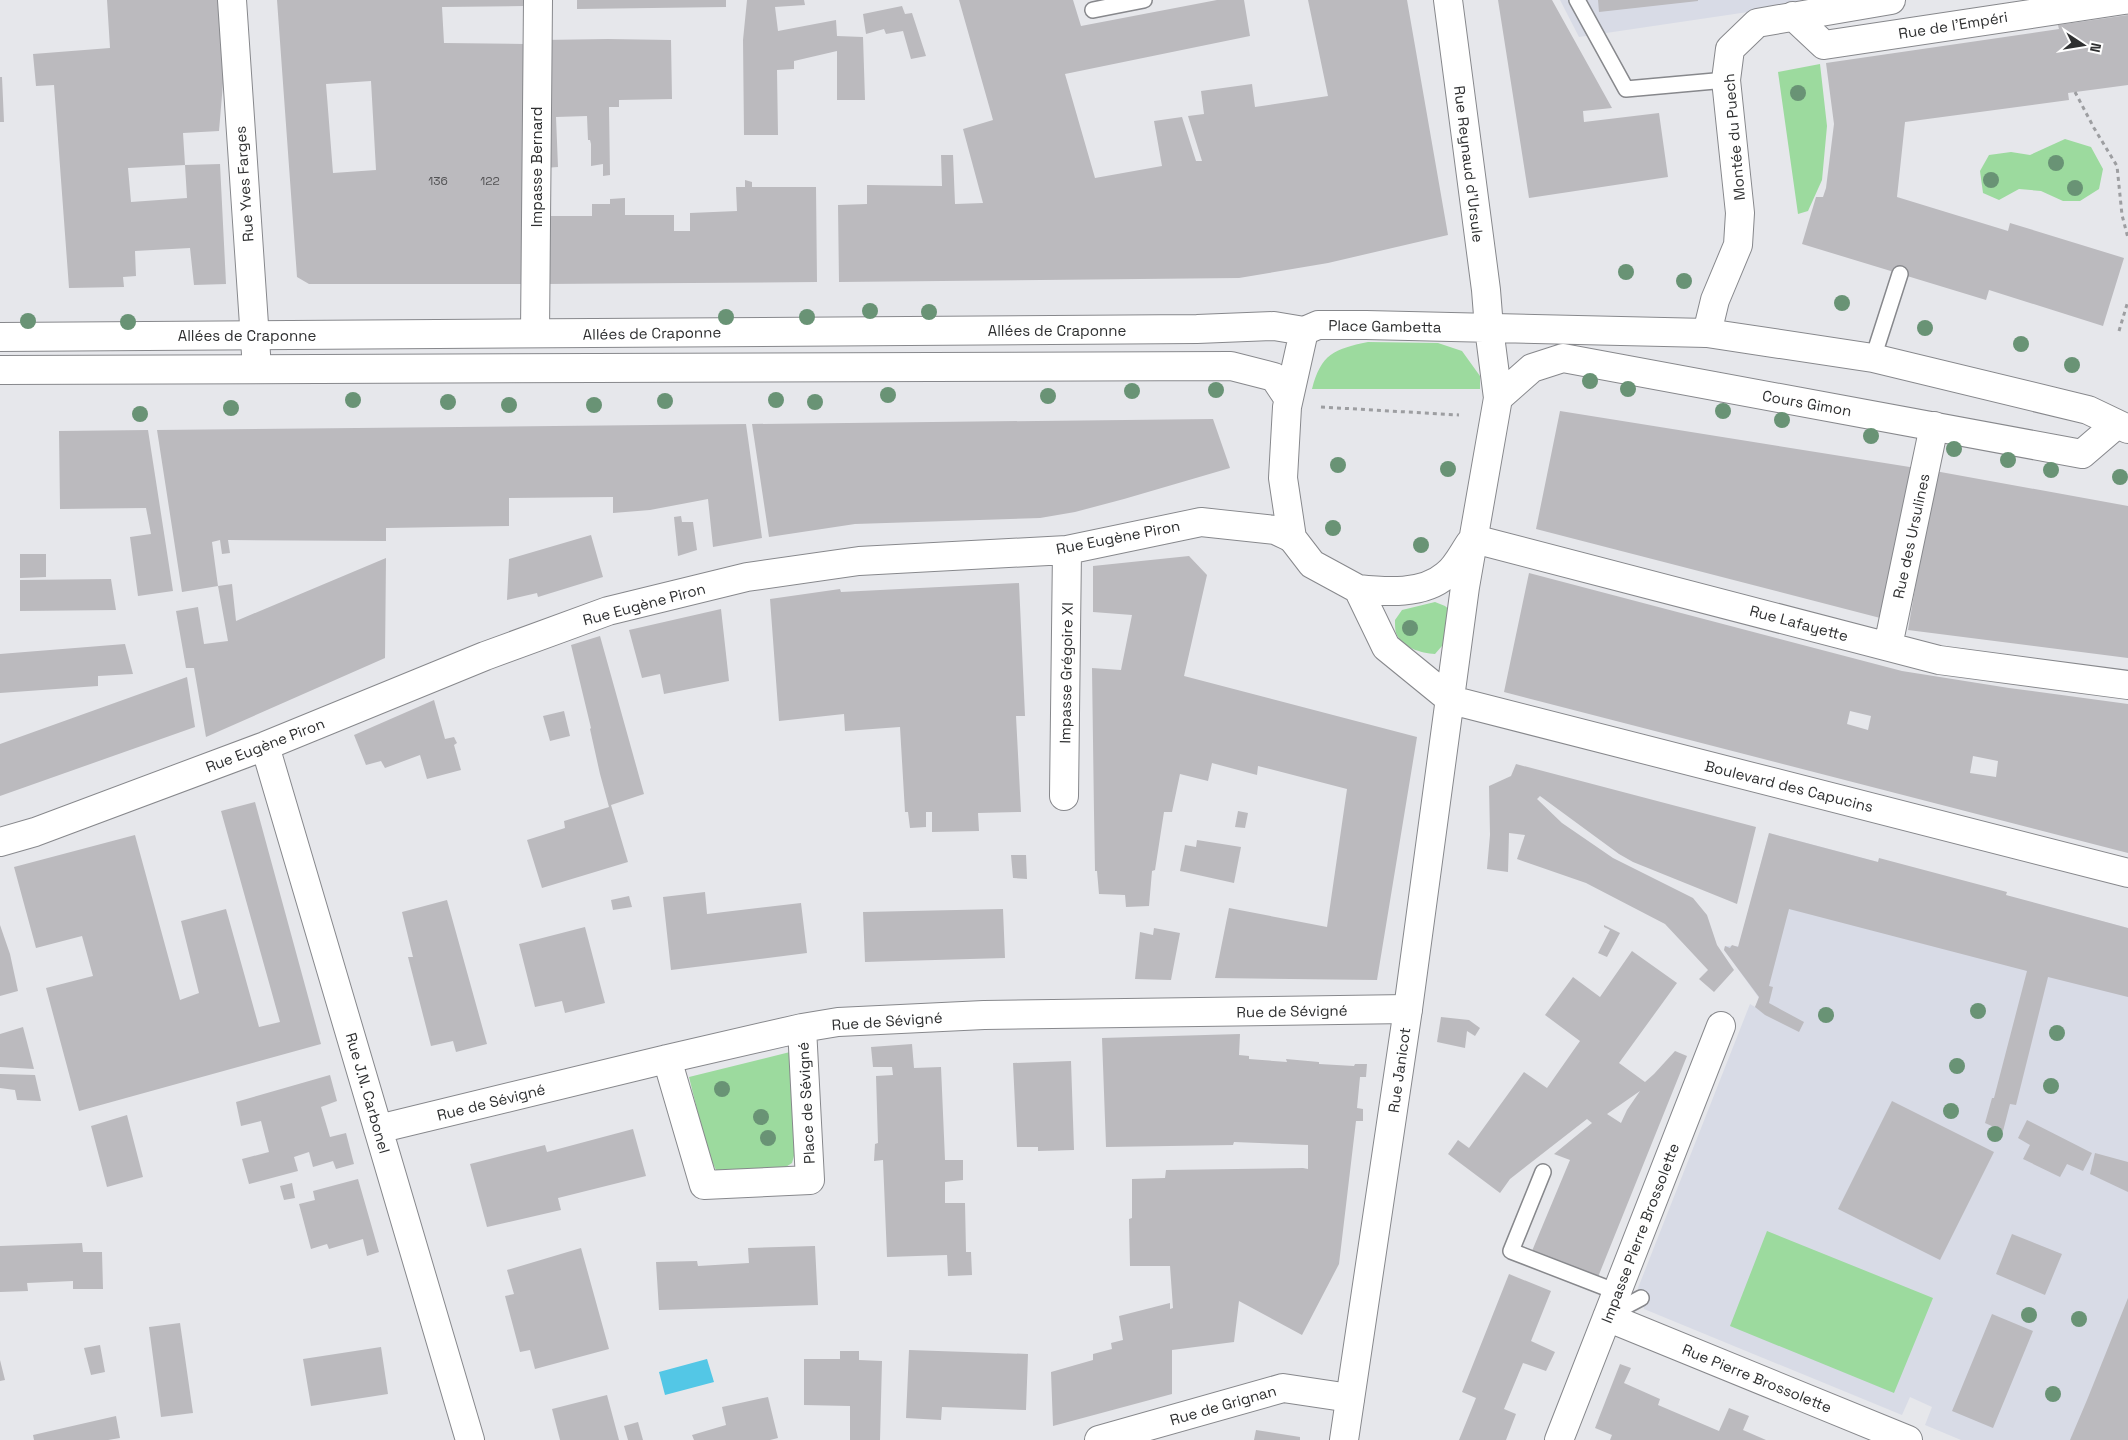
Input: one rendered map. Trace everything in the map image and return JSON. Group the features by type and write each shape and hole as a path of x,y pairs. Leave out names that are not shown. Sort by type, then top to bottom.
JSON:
{"street":[{"name":"Rue Yves Farges","path":"232,0 257,369"},
{"name":"Impasse Bernard","path":"535,334 538,0"},
{"name":"Rue Reynaud d'Ursule","path":"1448,0 1489,328"},
{"name":"Montée du Puech","path":"1707,333 1715,300 1738,245 1739,237 1740,213 1726,80 1730,49 1757,23 1891,0"},
{"name":"Rue de l'Empéri","path":"1793,16 1824,45 2124,0"},
{"name":"Place Gambetta","path":"1304,331 1318,325 1489,328"},
{"name":"Allées de Craponne","path":"0,337 1197,329 1274,326 1304,331"},
{"name":"Cours Gimon","path":"1489,328 1707,333 1873,358 2088,410 2122,426 2082,454 1563,358 1532,368 1498,398"},
{"path":"1451,700 1474,539 1498,398 1489,328"},
{"path":"1304,331 1300,402 1284,478 1292,538 1312,564 1358,589 1389,592 1423,587 1446,575 1474,539"},
{"path":"0,370 1231,366 1274,377 1300,402"},
{"name":"Rue des Ursulines","path":"1888,646 1934,426"},
{"name":"Rue Eugène Piron","path":"0,842 44,829 266,746 486,656 608,611 747,577 859,561 1067,550 1200,522 1275,530 1292,538"},
{"name":"Rue Lafayette","path":"1474,539 1939,660 2128,685"},
{"name":"Impasse Grégoire XI","path":"1064,796 1067,550"},
{"path":"1358,589 1386,647 1451,700"},
{"name":"Boulevard des Capucins","path":"1451,700 2128,873"},
{"name":"Rue Janicot","path":"1344,1440 1408,1009 1451,700"},
{"name":"Rue J.N. Carbonel","path":"266,746 470,1440"},
{"name":"Rue de Sévigné","path":"378,1129 667,1059 802,1028 838,1022 984,1015 1408,1009"},
{"name":"Impasse Pierre Brossolette","path":"1559,1440 1622,1302 1721,1026"},
{"name":"Place de Sévigné","path":"667,1059 704,1185 810,1180 802,1028"},
{"name":"Rue Pierre Brossolette","path":"1622,1302 1908,1440"},
{"name":"Rue de Grignan","path":"1099,1440 1283,1388 1350,1398"}],"lane":[{"path":"1093,10 1144,0"},
{"path":"1577,0 1626,89 1726,80"},
{"path":"1873,358 1900,274"},
{"path":"1543,1172 1511,1251 1622,1302"}],"path":[{"path":"2076,92 2094,128 2117,166 2122,215 2128,238"},
{"path":"2119,330 2128,301"},
{"path":"1300,402 1468,416"}],"shaded area":[{"path":"1560,0 1829,0 1579,37"},
{"path":"1769,833 2128,928 2128,1440 1961,1440 1925,1425 1932,1407 1910,1397 1902,1415 1644,1309 1638,1288 1750,1004 1755,1007 1759,998 1724,950 1725,946 1739,946"}],"green space":[{"path":"1820,64 1827,126 1822,180 1808,211 1798,214 1778,72"},
{"path":"2065,139 2091,147 2103,169 2099,189 2080,201 2063,201 2041,191 2019,189 1999,200 1983,193 1980,171 1989,155 2011,152 2030,155"},
{"path":"1368,342 1438,343 1462,351 1480,376 1480,389 1312,389 1320,368 1331,355 1346,347"},
{"path":"1435,602 1445,606 1452,612 1448,639 1435,654 1412,649 1396,633 1395,620 1402,610"},
{"path":"790,1052 797,1145 792,1163 781,1170 728,1172 716,1170 708,1154 689,1077"},
{"path":"1767,1231 1933,1298 1894,1393 1730,1326"}],"water":[{"path":"707,1359 714,1382 665,1395 659,1372"}],"building":[{"path":"107,0 230,0 219,131 183,133 185,165 220,164 226,284 194,285 190,248 135,251 136,276 123,277 124,287 69,288 54,85 36,86 33,54 110,48","holes":["185,165 187,198 131,202 128,168"]},
{"path":"277,0 524,0 524,6 442,7 444,43 525,44 528,284 309,284 297,277","holes":["371,81 376,170 333,173 326,84"]},
{"path":"577,0 726,0 726,7 577,9"},
{"path":"747,0 804,0 805,5 775,7 778,31 836,20 837,36 863,37 865,100 837,100 837,51 794,61 794,69 777,70 778,135 744,135 743,40"},
{"path":"959,0 1073,0 1081,26 1217,0 1244,0 1250,36 1065,74 1095,178 1162,166 1154,121 1182,117 1196,161 1202,161 1188,116 1204,114 1201,91 1252,84 1255,107 1328,96 1308,0 1407,0 1448,235 1328,263 1239,278 839,282 838,205 867,204 867,185 942,186 941,155 953,155 955,204 983,203 963,129 993,120"},
{"path":"1498,0 1552,0 1612,108 1583,111 1584,122 1659,113 1668,177 1529,198"},
{"path":"1598,0 1698,0 1698,1 1599,12"},
{"path":"902,6 905,14 912,13 926,56 911,59 903,31 886,34 884,29 866,34 863,14"},
{"path":"2128,15 2128,85 2068,93 2069,100 1905,122 1897,197 2008,231 2010,223 2124,258 2103,326 1989,290 1986,300 1802,244 1816,197 1823,197 1826,188 1834,124 1826,63 2059,29 2058,25"},
{"path":"542,40 671,40 672,99 619,100 619,107 609,107 610,175 603,176 603,164 591,166 591,144 590,140 588,140 587,116 556,117 558,167 544,168"},
{"path":"0,77 2,77 4,122 0,122"},
{"path":"745,180 752,182 752,187 816,187 817,282 545,284 544,216 592,216 592,204 610,204 610,199 625,198 625,215 674,215 674,231 690,231 690,213 737,211 736,187 745,187"},
{"path":"1560,411 1916,468 1888,620 1536,529"},
{"path":"1213,419 1230,468 1124,499 1075,512 1040,518 855,524 769,537 752,424"},
{"path":"746,424 762,538 713,547 708,499 650,510 613,513 613,497 509,498 509,526 386,528 386,541 228,540 230,553 222,554 220,540 212,542 218,586 182,592 157,430"},
{"path":"148,430 173,591 138,596 130,537 151,534 146,508 60,509 59,431"},
{"path":"1935,471 2128,506 2128,658 1908,630"},
{"path":"681,516 682,522 693,522 697,550 678,556 674,517"},
{"path":"591,535 603,577 538,597 537,593 507,600 509,559"},
{"path":"20,554 46,554 46,577 20,578"},
{"path":"1189,556 1207,575 1184,676 1417,737 1377,980 1215,978 1229,908 1327,927 1347,789 1258,766 1257,775 1212,763 1208,781 1180,774 1172,812 1164,812 1155,870 1152,871 1149,906 1126,907 1125,895 1099,894 1097,871 1095,871 1092,668 1121,670 1132,615 1093,612 1093,566"},
{"path":"386,558 385,658 206,737 194,668 186,668 176,611 198,607 204,644 228,641 218,586 232,584 236,621"},
{"path":"1529,573 1902,671 2128,704 2128,853 1504,692","holes":["1850,711 1871,716 1868,730 1847,724","1973,756 1998,761 1996,777 1970,773"]},
{"path":"111,579 116,610 20,611 20,580"},
{"path":"1019,583 1025,716 1016,716 1021,812 978,813 979,831 932,832 932,812 926,812 926,827 910,828 908,812 905,812 900,727 845,731 844,714 779,721 770,599 840,589 841,592"},
{"path":"721,609 729,681 664,694 660,674 642,678 629,630"},
{"path":"600,636 644,794 611,805 628,862 542,888 527,840 565,828 564,821 609,807 571,645"},
{"path":"125,644 133,674 98,676 98,686 0,693 0,654"},
{"path":"187,677 195,727 0,796 0,744"},
{"path":"434,700 445,739 454,737 457,743 454,745 461,770 427,779 420,755 385,768 381,761 366,765 354,735"},
{"path":"564,711 570,736 550,741 543,716"},
{"path":"1516,764 1756,827 1737,904 1633,862 1619,854 1540,796 1537,799 1562,823 1613,858 1693,898 1707,915 1717,945 1734,970 1714,992 1699,979 1708,970 1665,924 1586,883 1517,859 1525,835 1509,833 1508,872 1487,869 1490,835 1489,786 1511,776"},
{"path":"255,802 321,1044 79,1111 46,988 93,976 82,936 36,948 14,867 135,835 180,1000 199,993 181,921 226,909 259,1027 280,1022 221,811"},
{"path":"1238,811 1248,813 1245,828 1235,827"},
{"path":"1769,833 1878,862 1879,858 2007,892 2006,895 2128,928 2128,997 2048,977 2016,1105 2010,1104 2003,1131 1985,1123 1992,1098 1994,1098 2027,971 1789,909 1769,986 1773,987 1769,1003 1804,1022 1799,1032 1765,1015 1755,1007 1759,997 1724,950 1725,946 1730,948 1732,945 1738,947"},
{"path":"1197,840 1241,847 1234,883 1180,871 1185,845 1196,847"},
{"path":"1011,855 1026,855 1027,879 1013,878"},
{"path":"705,892 707,914 801,903 807,953 671,970 663,897"},
{"path":"629,896 632,907 613,910 611,900"},
{"path":"447,900 487,1044 456,1052 453,1041 431,1046 408,957 413,957 402,912"},
{"path":"1003,909 1005,958 865,962 863,912"},
{"path":"0,925 10,954 18,991 0,996"},
{"path":"1604,925 1620,933 1607,957 1598,953 1610,930 1604,927"},
{"path":"585,927 605,1003 565,1013 562,1001 535,1007 519,944"},
{"path":"1154,928 1180,933 1171,980 1135,979 1140,932 1153,935"},
{"path":"1632,951 1677,983 1619,1063 1645,1082 1675,1051 1687,1056 1598,1277 1532,1251 1570,1160 1554,1154 1592,1123 1587,1119 1510,1179 1500,1193 1448,1154 1458,1140 1469,1148 1524,1072 1547,1088 1580,1041 1545,1015 1573,977 1600,997","holes":["1640,1091 1621,1123 1607,1114"]},
{"path":"1441,1017 1469,1020 1480,1028 1475,1036 1467,1031 1465,1048 1437,1042"},
{"path":"23,1027 34,1069 0,1067 0,1034"},
{"path":"1240,1034 1239,1055 1249,1056 1249,1059 1287,1062 1286,1059 1319,1062 1319,1064 1354,1066 1355,1064 1367,1064 1366,1077 1360,1077 1357,1108 1363,1109 1363,1121 1356,1121 1339,1264 1302,1335 1239,1301 1234,1342 1172,1350 1172,1394 1053,1426 1051,1372 1093,1360 1093,1354 1112,1349 1111,1343 1123,1340 1119,1316 1170,1303 1170,1309 1173,1308 1170,1266 1130,1266 1129,1219 1132,1218 1132,1179 1165,1178 1166,1170 1308,1169 1308,1145 1234,1142 1233,1145 1106,1147 1102,1038"},
{"path":"912,1044 914,1068 941,1067 945,1160 963,1160 963,1180 945,1182 945,1203 965,1203 966,1252 971,1252 972,1275 948,1276 947,1255 887,1257 883,1160 874,1161 875,1144 878,1143 876,1076 893,1075 892,1067 873,1067 871,1047"},
{"path":"1071,1061 1074,1150 1038,1151 1038,1147 1017,1147 1013,1063"},
{"path":"0,1074 35,1075 41,1101 17,1100 15,1090 0,1088"},
{"path":"330,1075 337,1101 321,1107 330,1137 346,1133 354,1164 336,1169 333,1161 313,1167 309,1152 294,1157 298,1171 249,1184 242,1159 269,1152 261,1121 241,1126 236,1102"},
{"path":"1892,1101 1994,1152 1940,1260 1838,1209"},
{"path":"127,1115 143,1177 107,1187 91,1126"},
{"path":"2027,1120 2092,1153 2083,1171 2067,1164 2060,1177 2023,1159 2030,1145 2018,1138"},
{"path":"633,1129 646,1176 558,1198 561,1210 487,1227 470,1164 545,1145 547,1152"},
{"path":"2095,1153 2128,1162 2128,1192 2090,1174"},
{"path":"358,1179 379,1252 367,1256 363,1239 329,1249 327,1244 311,1249 299,1204 315,1200 313,1191"},
{"path":"292,1183 295,1198 284,1200 280,1186"},
{"path":"2012,1234 2062,1254 2045,1295 1996,1274"},
{"path":"82,1243 83,1252 102,1252 103,1289 73,1289 73,1281 27,1283 28,1291 0,1292 0,1246"},
{"path":"815,1246 818,1305 659,1310 656,1262 697,1261 698,1266 749,1263 748,1248"},
{"path":"581,1248 609,1349 535,1369 530,1350 520,1352 505,1296 514,1294 507,1270"},
{"path":"1509,1274 1551,1291 1531,1341 1555,1352 1546,1371 1523,1363 1504,1409 1516,1414 1506,1440 1459,1440 1476,1398 1462,1392"},
{"path":"2128,1298 2128,1440 2070,1440 2087,1400"},
{"path":"1992,1314 2033,1331 1993,1428 1952,1411"},
{"path":"180,1323 193,1413 161,1417 149,1327"},
{"path":"100,1345 105,1372 91,1375 84,1348"},
{"path":"381,1347 388,1394 311,1406 303,1359"},
{"path":"909,1350 1028,1354 1026,1410 942,1407 941,1420 906,1418"},
{"path":"840,1351 859,1351 859,1360 882,1361 880,1440 850,1440 850,1406 804,1405 804,1359 840,1359"},
{"path":"0,1360 5,1380 0,1381"},
{"path":"1620,1364 1631,1368 1624,1383 1660,1399 1658,1405 1719,1431 1729,1408 1749,1416 1743,1430 1766,1440 1610,1440 1612,1435 1595,1428"},
{"path":"607,1395 619,1440 560,1440 552,1409"},
{"path":"768,1397 778,1438 770,1440 694,1440 692,1435 726,1425 722,1407"},
{"path":"116,1416 120,1438 108,1440 34,1440 33,1435"},
{"path":"638,1422 643,1440 628,1440 624,1426"},
{"path":"1256,1430 1300,1437 1300,1440 1254,1440"}]}
